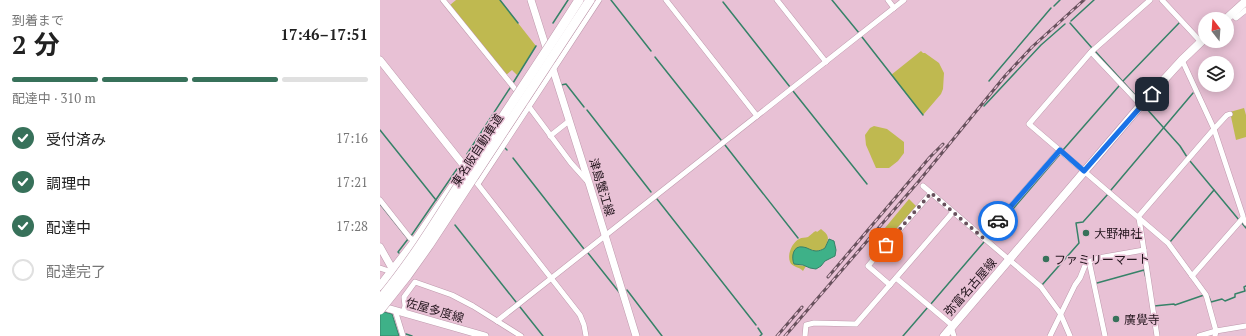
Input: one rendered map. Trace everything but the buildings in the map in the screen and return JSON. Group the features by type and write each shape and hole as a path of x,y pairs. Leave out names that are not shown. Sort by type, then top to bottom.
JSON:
{"highway":[{"name":"東名阪自動車道","path":"380,299 402,272 423,242 579,0"},
{"name":"東名阪自動車道","path":"380,310 429,245 590,0"}],"main road":[{"name":"津島蟹江線","path":"531,0 636,336"},
{"path":"380,286 415,241 546,46 574,0"},
{"path":"1234,12 1246,1"},
{"name":"弥富名古屋線","path":"944,336 1084,171 1182,60 1198,45"},
{"path":"380,60 465,167"},
{"path":"380,248 392,271"},
{"name":"佐屋多度線","path":"380,306 485,336"}],"street":[{"path":"443,0 529,107 571,163 589,183"},
{"path":"478,184 599,0"},
{"path":"666,0 757,116"},
{"path":"777,0 826,62"},
{"path":"888,0 894,8"},
{"path":"497,321 550,277 605,236 904,0"},
{"path":"1150,0 1091,52 1029,124 1168,243 1206,295 1216,333"},
{"path":"1162,0 1198,35"},
{"path":"1234,17 1236,18 1246,10"},
{"path":"1091,52 1142,105"},
{"path":"1182,60 1214,129 1244,221 1192,276"},
{"path":"1157,336 1139,218 1214,129 1227,115 1230,114"},
{"path":"550,136 569,121"},
{"path":"983,238 1060,150"},
{"path":"465,167 580,315 586,336"},
{"path":"923,186 1041,287 1060,313 1070,336"},
{"path":"890,285 868,266 931,193"},
{"path":"380,200 410,238 432,254"},
{"path":"805,336 806,325 814,322 856,324 953,212"},
{"path":"1050,336 1074,285 1080,278 1086,263 1098,258 1144,250"},
{"path":"1089,261 1105,336"},
{"path":"380,268 392,271"},
{"path":"896,278 952,326 954,336"},
{"path":"403,312 405,306 404,297 415,282 452,295 473,306 520,336"},
{"path":"395,310 403,336"},
{"path":"1199,336 1246,326"}],"shaded area":[{"path":"456,0 500,0 536,46 517,75 512,70 506,75 450,5"},
{"path":"921,51 939,63 944,73 943,89 941,94 923,115 891,75"},
{"path":"1244,108 1246,115 1246,137 1236,140 1230,112"},
{"path":"874,126 887,129 904,142 904,153 898,161 889,168 876,168 866,145 865,135 870,128"},
{"path":"909,199 917,207 893,235 885,228"},
{"path":"821,229 828,237 825,248 819,251 814,251 804,247 797,265 806,266 803,271 792,265 789,256 794,243 800,238 808,237"},
{"path":"829,239 834,241 836,250 835,256 825,261 821,266 816,269 794,264 793,255 797,248 805,247 814,251 819,251 825,248"},
{"path":"380,311 392,314 399,336 380,336"}],"waterway":[{"path":"500,0 518,23"},
{"path":"553,23 568,0"},
{"path":"611,0 651,51"},
{"path":"832,0 859,33"},
{"path":"1054,6 1060,0"},
{"path":"1071,21 1094,0"},
{"path":"723,2 790,87"},
{"path":"989,81 1051,8"},
{"path":"1123,81 1180,22"},
{"path":"1070,23 1092,48"},
{"path":"984,106 1041,45 1065,24"},
{"path":"862,37 923,115"},
{"path":"513,83 536,46"},
{"path":"1095,51 1136,96"},
{"path":"655,57 721,140"},
{"path":"561,85 566,84 584,107"},
{"path":"1063,150 1119,86"},
{"path":"467,154 510,88"},
{"path":"793,91 867,184"},
{"path":"1111,190 1193,93"},
{"path":"1146,108 1180,146 1187,157"},
{"path":"587,110 651,192"},
{"path":"380,130 436,200"},
{"path":"725,145 798,238"},
{"path":"1006,217 1061,153"},
{"path":"513,158 584,249"},
{"path":"1190,161 1239,220"},
{"path":"411,236 457,169"},
{"path":"1170,242 1214,190"},
{"path":"1042,285 1079,243 1076,223 1083,222 1108,194"},
{"path":"657,199 756,325"},
{"path":"380,204 408,239"},
{"path":"1241,222 1246,228"},
{"path":"455,225 516,302"},
{"path":"987,238 997,227"},
{"path":"399,253 398,252 408,239"},
{"path":"930,305 984,242"},
{"path":"588,253 619,292"},
{"path":"1097,283 1144,270 1146,278"},
{"path":"1209,297 1211,302 1222,299 1225,301 1235,297 1235,294 1245,291 1244,287 1246,286"},
{"path":"627,290 662,336"},
{"path":"1154,305 1175,305 1204,295"},
{"path":"520,307 543,336"},
{"path":"903,336 928,307"},
{"path":"758,328 762,334 760,336"},
{"path":"406,334 412,336"}],"railway":[{"path":"785,336 919,181 1005,76 1032,47 1084,0"},
{"path":"828,277 930,157 943,144"},
{"path":"777,336 802,307"}],"way so far":[{"path":"886,245 931,193 983,238 998,221"}],"place":[{"name":"大野神社","path":"1086,233"},
{"name":"ファミリーマート","path":"1046,259"},
{"name":"廣覺寺","path":"1116,319"}],"route":[{"path":"998,221 1060,150 1084,171 1152,94"}]}
